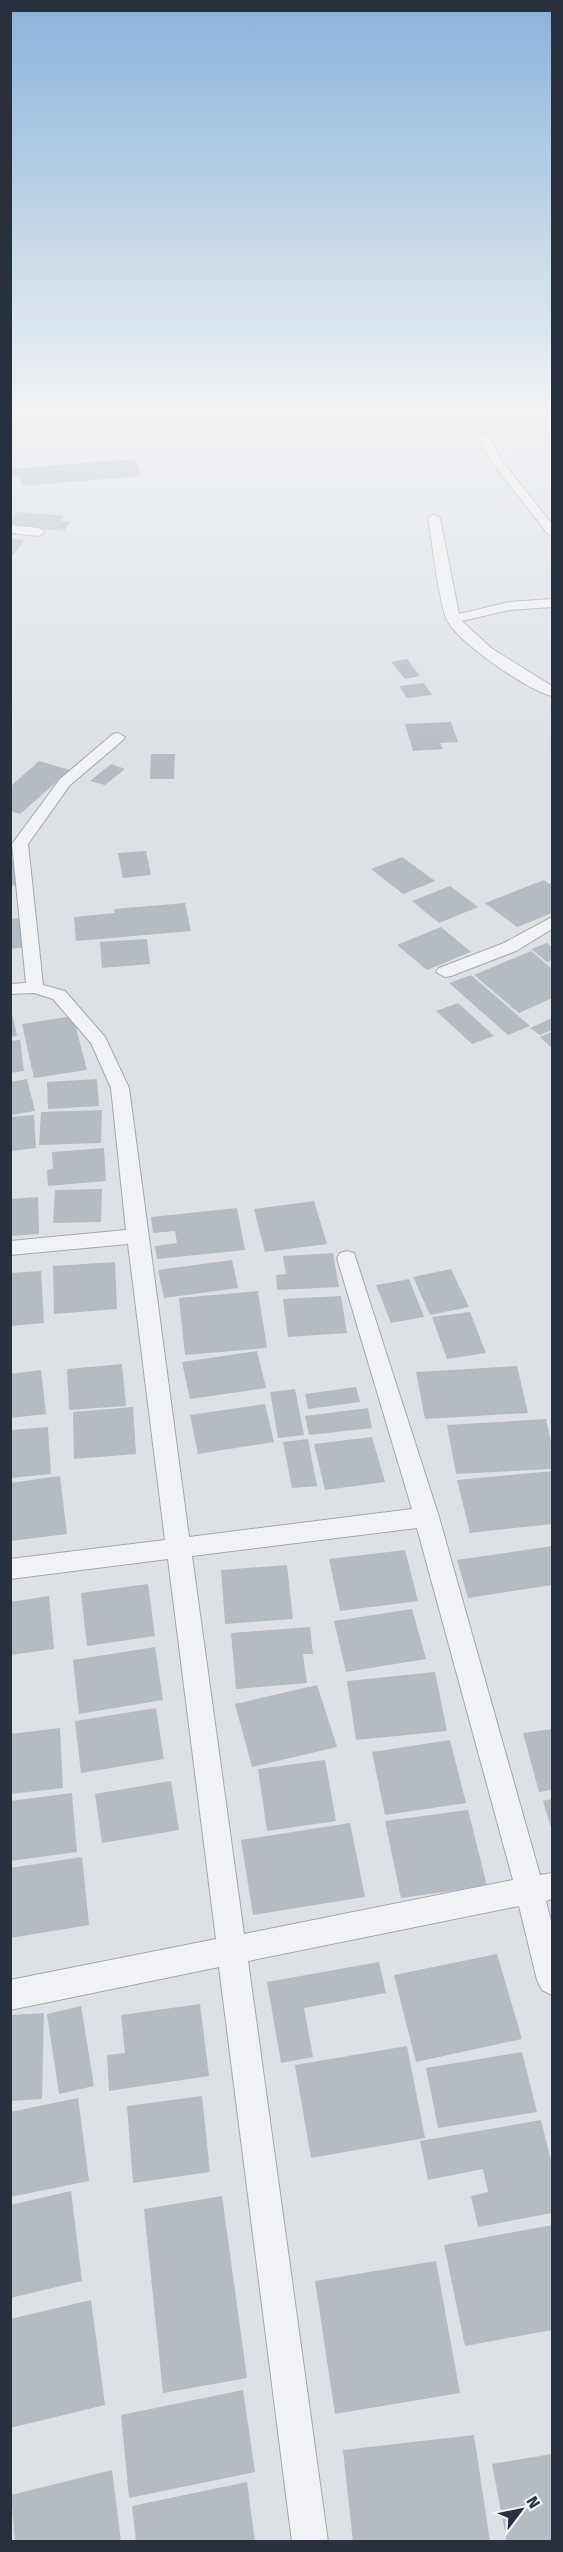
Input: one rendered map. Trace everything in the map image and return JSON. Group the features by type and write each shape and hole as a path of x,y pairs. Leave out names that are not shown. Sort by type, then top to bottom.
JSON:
{"street":[{"path":"436,527 453,619 462,632 552,692"},
{"path":"10,529 39,532"},
{"path":"453,619 510,606 552,603"},
{"path":"118,737 65,782 20,844 23,989 59,995 99,1041 120,1088 137,1236 310,2541"},
{"path":"444,972 510,947 552,922"},
{"path":"10,1248 137,1236"},
{"path":"347,1258 541,1888 552,1980"},
{"path":"10,1569 427,1517"},
{"path":"10,1995 541,1888"}],"building":[{"path":"22,527 67,527 64,531"},
{"path":"10,538 25,540 13,555 10,555"},
{"path":"407,659 420,676 405,679 391,662"},
{"path":"424,683 432,695 407,698 399,686"},
{"path":"451,722 458,742 440,743 443,749 413,751 405,724"},
{"path":"151,754 175,754 174,779 150,779"},
{"path":"39,761 70,770 20,814 10,811 10,787"},
{"path":"111,764 125,769 105,785 90,781"},
{"path":"146,851 151,875 123,878 118,853"},
{"path":"402,857 435,881 403,894 371,869"},
{"path":"10,860 14,860 17,885 10,886"},
{"path":"544,880 549,884 552,882 552,913 517,927 485,903"},
{"path":"450,886 478,907 439,923 412,901"},
{"path":"185,903 191,931 76,941 74,917 115,913 114,909"},
{"path":"20,918 25,947 10,949 10,919"},
{"path":"441,927 471,952 427,970 397,945"},
{"path":"147,939 150,964 102,968 100,942"},
{"path":"547,943 552,947 552,960 547,962 531,949"},
{"path":"531,951 552,969 552,998 519,1013 474,975"},
{"path":"471,975 530,1026 508,1035 449,983"},
{"path":"458,1003 494,1036 472,1044 436,1011"},
{"path":"10,1005 17,1036 10,1037"},
{"path":"73,1016 87,1070 34,1078 22,1024"},
{"path":"552,1018 552,1030 540,1035 530,1028"},
{"path":"552,1032 552,1048 540,1037"},
{"path":"20,1040 24,1071 10,1073 10,1041"},
{"path":"27,1079 35,1111 10,1115 10,1082"},
{"path":"97,1079 99,1106 48,1109 47,1082"},
{"path":"102,1110 101,1143 39,1145 41,1112"},
{"path":"34,1115 36,1148 10,1151 10,1117"},
{"path":"104,1148 106,1181 48,1186 47,1170 53,1169 52,1152"},
{"path":"102,1189 101,1222 53,1223 55,1190"},
{"path":"38,1197 39,1234 10,1236 10,1199"},
{"path":"314,1201 327,1244 265,1252 254,1209"},
{"path":"237,1208 245,1250 157,1259 155,1246 177,1243 175,1231 153,1233 151,1217"},
{"path":"333,1253 339,1287 277,1290 276,1275 286,1274 283,1256"},
{"path":"232,1260 238,1288 164,1298 158,1270"},
{"path":"115,1262 117,1309 54,1314 53,1266"},
{"path":"451,1269 469,1307 430,1315 413,1277"},
{"path":"41,1271 44,1323 10,1326 10,1273"},
{"path":"409,1279 424,1317 391,1323 376,1285"},
{"path":"258,1291 267,1348 185,1355 179,1298"},
{"path":"341,1296 347,1333 288,1337 283,1299"},
{"path":"470,1312 486,1353 447,1359 432,1317"},
{"path":"257,1351 266,1388 190,1399 182,1362"},
{"path":"122,1364 126,1406 69,1410 67,1369"},
{"path":"517,1366 528,1413 425,1419 416,1372"},
{"path":"41,1370 46,1414 10,1418 10,1374"},
{"path":"356,1387 360,1402 308,1409 305,1394"},
{"path":"295,1389 304,1435 278,1438 270,1392"},
{"path":"265,1404 274,1442 198,1454 190,1415"},
{"path":"133,1407 136,1454 74,1459 73,1412"},
{"path":"368,1408 372,1428 309,1435 305,1416"},
{"path":"546,1419 552,1447 552,1469 456,1474 447,1425"},
{"path":"48,1427 51,1474 10,1478 10,1430"},
{"path":"372,1437 385,1482 325,1490 314,1444"},
{"path":"308,1439 317,1486 292,1488 283,1442"},
{"path":"552,1471 552,1524 470,1533 457,1480"},
{"path":"60,1476 67,1534 10,1541 10,1483"},
{"path":"552,1546 552,1585 468,1598 457,1560"},
{"path":"405,1550 418,1601 340,1611 329,1559"},
{"path":"287,1565 293,1619 225,1624 221,1570"},
{"path":"148,1584 155,1636 87,1646 81,1593"},
{"path":"49,1596 54,1649 10,1655 10,1602"},
{"path":"412,1609 426,1659 346,1672 334,1621"},
{"path":"310,1627 313,1654 303,1654 307,1683 236,1689 231,1633"},
{"path":"155,1647 163,1700 79,1714 73,1660"},
{"path":"435,1672 447,1731 356,1740 347,1681"},
{"path":"317,1685 337,1747 252,1767 235,1704"},
{"path":"156,1708 164,1759 81,1773 75,1721"},
{"path":"60,1728 63,1788 10,1794 10,1734"},
{"path":"552,1729 552,1790 539,1792 523,1733"},
{"path":"450,1740 466,1803 385,1815 372,1752"},
{"path":"325,1760 336,1821 267,1831 258,1769"},
{"path":"171,1781 179,1830 102,1843 95,1794"},
{"path":"72,1793 77,1852 10,1861 10,1801"},
{"path":"552,1799 552,1831 543,1801"},
{"path":"468,1810 487,1886 401,1898 385,1821"},
{"path":"350,1823 365,1897 253,1915 241,1840"},
{"path":"82,1857 89,1925 10,1938 10,1868"},
{"path":"497,1954 522,2039 416,2062 394,1975"},
{"path":"379,1962 386,1993 304,2008 313,2057 281,2063 267,1982"},
{"path":"200,2004 209,2076 109,2091 107,2055 125,2053 121,2015"},
{"path":"81,2006 94,2086 59,2094 47,2014"},
{"path":"44,2013 42,2099 10,2101 10,2015"},
{"path":"407,2046 425,2138 311,2158 295,2065"},
{"path":"522,2052 537,2112 438,2128 426,2068"},
{"path":"202,2096 210,2172 133,2183 127,2106"},
{"path":"78,2098 89,2181 10,2197 10,2112"},
{"path":"541,2120 552,2165 552,2213 478,2227 471,2196 488,2192 483,2169 428,2180 420,2141"},
{"path":"71,2191 82,2281 10,2298 10,2205"},
{"path":"222,2196 247,2378 163,2393 144,2209"},
{"path":"552,2225 552,2330 465,2346 444,2245"},
{"path":"436,2261 460,2393 335,2414 315,2281"},
{"path":"91,2300 105,2405 10,2428 10,2319"},
{"path":"243,2390 255,2472 129,2498 121,2415"},
{"path":"474,2435 490,2542 353,2542 343,2450"},
{"path":"552,2454 552,2542 507,2542 492,2464"},
{"path":"112,2470 121,2542 15,2542 11,2495"},
{"path":"247,2482 255,2542 136,2542 132,2506"}]}
